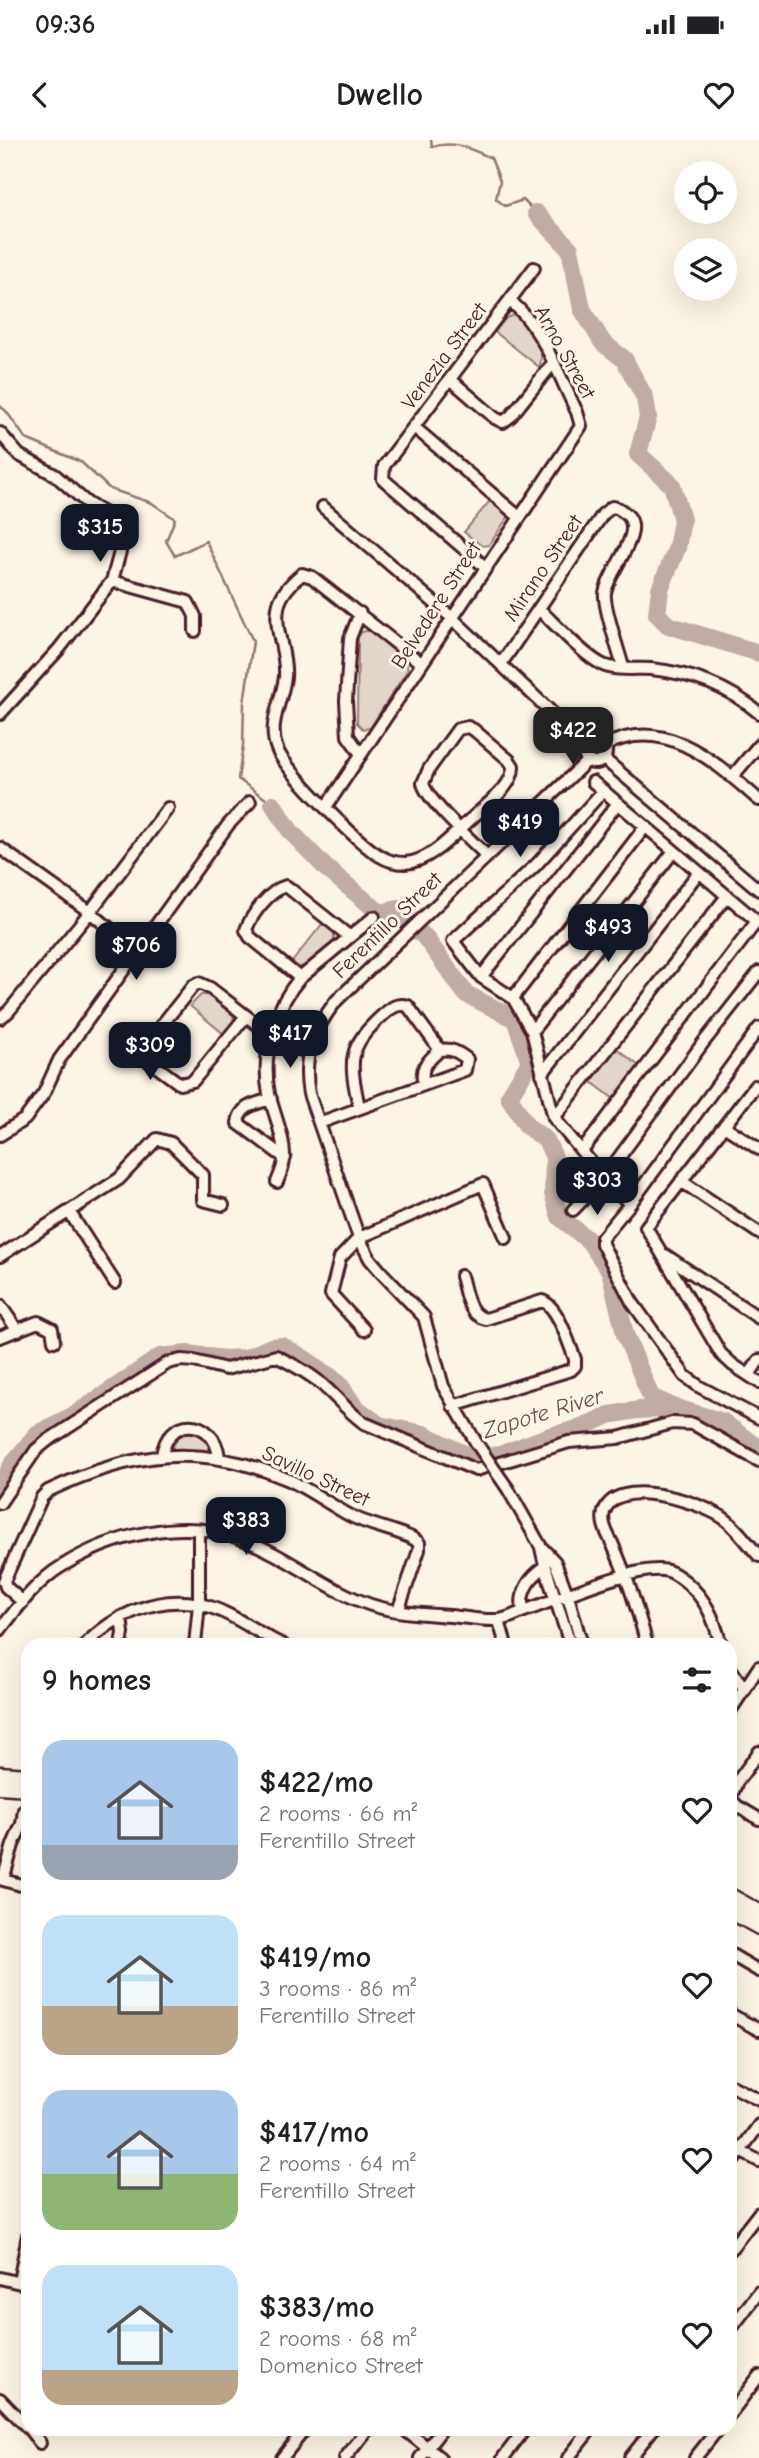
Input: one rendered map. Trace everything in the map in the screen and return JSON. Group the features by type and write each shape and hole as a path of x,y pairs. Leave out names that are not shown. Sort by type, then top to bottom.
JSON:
{"main road":[{"path":"0,1774 21,1776"},
{"path":"0,1786 21,1788"},
{"path":"737,1900 759,1912"},
{"path":"737,1915 759,1927"}],"street":[{"name":"Venezia Street","path":"485,566 383,479 384,466 534,268"},
{"name":"Arno Street","path":"510,301 528,317 577,412 581,426"},
{"path":"450,379 503,422 511,416 553,363"},
{"name":"Belvedere Street","path":"326,807 518,516 581,426"},
{"path":"414,427 518,516"},
{"path":"0,433 19,455 55,475 88,503 120,523 124,537 112,581 59,649 0,714"},
{"path":"323,507 451,617 586,745"},
{"name":"Mirano Street","path":"501,664 603,514 612,507 620,509 632,520 633,530 604,593 623,667"},
{"path":"421,663 308,574 302,574 280,599 277,610 285,672 273,722 273,736 283,761 361,842 379,856 404,863 426,856 460,829 505,786 513,773 509,760 468,727 458,729 454,733 424,776 423,783 427,794 460,829 487,856"},
{"path":"112,581 188,602 195,616 195,631"},
{"path":"538,609 605,666 654,669 699,678 733,694 759,713"},
{"path":"360,613 350,639 346,701 348,736 361,754"},
{"path":"604,746 622,738 634,737 669,740 695,748 759,800"},
{"path":"586,745 598,741 604,746"},
{"path":"586,745 584,756 587,761 596,764 604,759"},
{"path":"732,777 759,745"},
{"path":"604,746 604,759 759,890"},
{"name":"Ferentillo Street","path":"541,1547 508,1489 453,1406 443,1386 424,1317 370,1259 359,1238 306,1082 309,1053 317,1027 337,1000 587,761"},
{"path":"582,1151 758,922 593,782"},
{"path":"603,791 536,865 453,941 481,976 513,998 532,1031 554,1118 604,1178 630,1204"},
{"path":"0,1135 25,1119 44,1093 60,1060 228,825 250,802"},
{"path":"481,976 618,803"},
{"path":"0,1018 8,1012 90,912 169,808"},
{"path":"513,998 645,827"},
{"path":"0,848 90,912 138,952"},
{"path":"532,1031 674,851"},
{"path":"542,1074 699,872"},
{"path":"300,978 250,937 246,930 274,891 286,886 349,937"},
{"path":"554,1118 727,896"},
{"path":"277,1182 285,1158 271,1099 266,1058 285,998 300,978 374,917"},
{"path":"573,1210 604,1178 759,972"},
{"path":"246,1016 193,1081 180,1084 145,1058 144,1047 193,986 199,984 210,988 272,1035 309,1053"},
{"path":"359,1107 352,1073 354,1055 366,1030 391,1008 403,1004 408,1006 440,1050"},
{"path":"759,1028 602,1238 602,1244 632,1302 685,1376 700,1387 759,1418"},
{"path":"319,1123 424,1084 462,1073 467,1059 454,1050 440,1050 421,1072 424,1084"},
{"path":"755,1086 646,1227 676,1269 721,1354 759,1382"},
{"path":"271,1099 246,1107 238,1118 238,1123 285,1158"},
{"path":"724,1126 759,1149"},
{"path":"0,1256 118,1180 157,1139 171,1143 203,1175 203,1200 223,1205"},
{"path":"681,1181 759,1233"},
{"path":"364,1330 331,1294 340,1258 359,1238 483,1184 506,1238"},
{"path":"70,1213 115,1283"},
{"path":"676,1269 759,1318"},
{"path":"453,1406 571,1370 575,1366 575,1359 551,1305 542,1301 486,1319 480,1318 470,1308 461,1276"},
{"path":"0,1305 18,1331"},
{"path":"0,1337 38,1322 52,1329 54,1341"},
{"path":"0,1503 31,1457 47,1441 158,1368 181,1360 226,1369 276,1356 326,1387 350,1413 378,1431 429,1448 476,1470 569,1442 618,1438 684,1422 693,1424 759,1461"},
{"path":"749,1375 759,1360"},
{"path":"162,1456 167,1437 174,1431 191,1426 208,1432 214,1438 219,1457"},
{"name":"Savillo Street","path":"23,1602 6,1587 4,1581 42,1497 68,1482 100,1469 162,1456 219,1457 290,1480 351,1516 419,1543 398,1612"},
{"path":"644,1638 626,1575 604,1526 604,1512 610,1502 635,1492 694,1502 726,1519 759,1556"},
{"path":"196,1638 199,1604 199,1530"},
{"path":"0,1630 43,1581 61,1566 107,1544 158,1531 199,1530 218,1532 263,1547 352,1597 398,1612 499,1620 626,1575 649,1569 668,1571 693,1588 711,1611 719,1638"},
{"path":"541,1547 545,1567 579,1638"},
{"path":"541,1547 555,1562 569,1638"},
{"path":"523,1611 522,1598 525,1588 545,1567"},
{"path":"92,1638 136,1609 171,1603 199,1604 230,1616 270,1638"},
{"path":"121,1617 122,1638"},
{"path":"499,1620 504,1638"},
{"path":"737,1701 759,1667"},
{"path":"737,1678 745,1690"},
{"path":"737,1782 759,1752"},
{"path":"737,1806 759,1819"},
{"path":"21,1826 2,1880 21,1885"},
{"path":"737,1958 759,1971"},
{"path":"737,2018 759,2030"},
{"path":"737,2089 759,2100"},
{"path":"737,2155 759,2125"},
{"path":"740,2151 759,2161"},
{"path":"737,2241 759,2213"},
{"path":"0,2278 21,2283"},
{"path":"737,2321 759,2292"},
{"path":"737,2405 759,2376"},
{"path":"0,2399 21,2422"},
{"path":"34,2436 40,2443"},
{"path":"282,2458 299,2436"},
{"path":"345,2458 362,2436"},
{"path":"412,2436 440,2458"},
{"path":"420,2458 436,2436"},
{"path":"503,2458 520,2436"},
{"path":"568,2458 585,2436"},
{"path":"630,2458 647,2436"},
{"path":"695,2458 712,2436"}],"shaded area":[{"path":"514,315 526,323 536,337 541,353 539,367 495,332 506,318"},
{"path":"493,497 509,515 489,545 482,546 464,532"},
{"path":"371,630 405,661 408,669 370,728 363,729 357,723 358,637 362,632"},
{"path":"323,923 334,932 334,942 306,966 298,967 292,962"},
{"path":"201,995 207,995 233,1015 234,1024 225,1035 190,1006"},
{"path":"615,1047 639,1066 614,1099 589,1080"},
{"path":"188,1432 202,1436 211,1449 204,1453 172,1449 177,1438"}],"waterway":[{"path":"431,140 432,147 455,145 491,158 500,181 496,199 505,206 523,200 536,213"},
{"path":"536,213 570,249 582,309 603,343 624,359 645,398 648,417 638,454 672,485 682,520 677,548 660,589 657,614 668,625 759,653"},
{"path":"0,406 26,439 81,462 110,489 152,503 175,519 166,541 175,556 206,541 253,641 244,703 243,746 238,779 273,804"},
{"path":"273,804 291,832 326,868 380,913 398,909 406,922 424,936 466,994 515,1019 530,1062 509,1097 527,1126 546,1140 554,1157 553,1194 560,1217 589,1241 610,1271 625,1334 651,1397 673,1407"},
{"name":"Zapote River","path":"0,1487 12,1465 37,1434 76,1414 160,1357 188,1354 223,1359 246,1358 271,1347 282,1346 338,1382 355,1407 379,1425 424,1434 474,1459 500,1455 550,1436 578,1429 609,1415 676,1408 723,1422 759,1449"}]}
